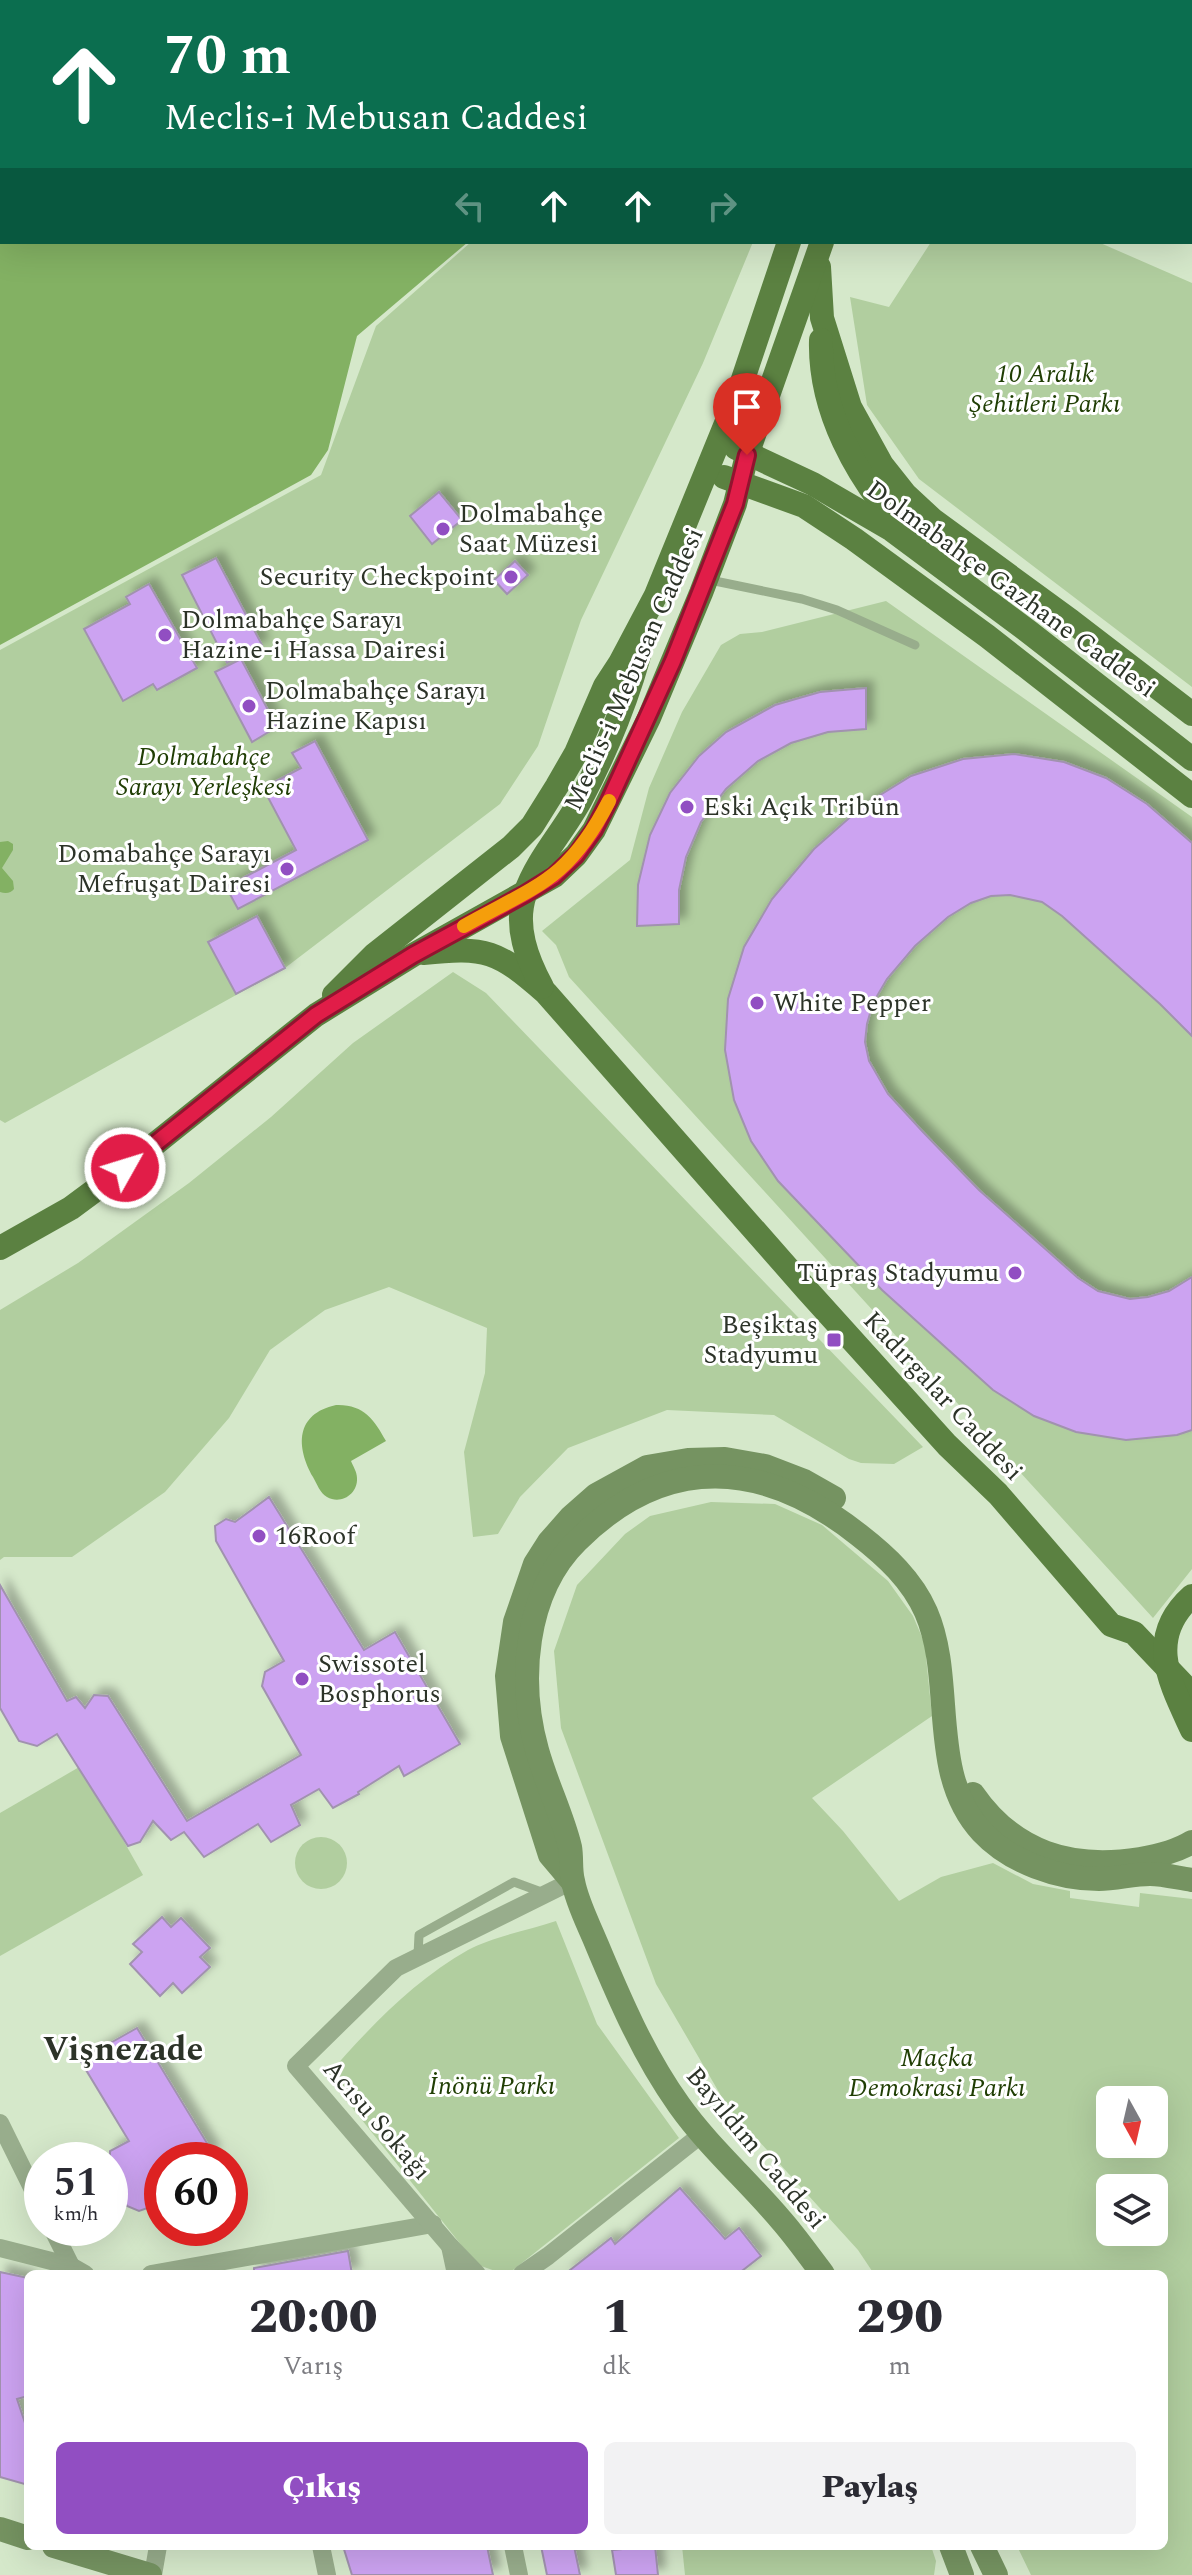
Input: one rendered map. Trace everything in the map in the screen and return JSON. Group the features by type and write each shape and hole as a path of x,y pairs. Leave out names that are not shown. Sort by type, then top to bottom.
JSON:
{"main road":[{"name":"Meclis-i Mebusan Caddesi","path":"316,1015 374,955 488,867 532,826 576,753 605,686 649,610 708,471 788,244"},
{"name":"Meclis-i Mebusan Caddesi","path":"316,1015 413,955 554,876 576,855 594,830 649,718 707,579 820,248"},
{"path":"820,248 822,380 845,444 876,496 922,552"},
{"path":"822,318 850,407 882,465 905,494 933,520 1192,714"},
{"name":"Dolmabahçe Gazhane Caddesi","path":"720,438 747,455 825,491 892,530 1192,759"},
{"path":"708,471 804,506 865,546 1192,796"},
{"path":"525,894 542,860 581,799 601,755 633,679 649,610"},
{"name":"Kadırgalar Caddesi","path":"525,894 522,918 524,948 546,993"},
{"name":"Kadırgalar Caddesi","path":"413,955 476,949 490,952 546,993 807,1290 947,1445 998,1494 1111,1625 1134,1633 1169,1670 1190,1715"},
{"path":"0,1248 37,1229 114,1176 316,1015"},
{"name":"Bayıldım Caddesi","path":"820,2270 783,2222 702,2134 665,2085 633,2027 572,1881 550,1855 512,1736 507,1676 515,1622 535,1564 549,1542 596,1495 647,1467 688,1460 725,1459 765,1466 804,1481 873,1526 920,1573 936,1598 949,1629 965,1759 973,1794 984,1810 1026,1844 1050,1856 1089,1862 1122,1862 1159,1856 1192,1842"},
{"name":"Bayıldım Caddesi","path":"572,1881 571,1850 536,1747 526,1689 528,1649 542,1595 557,1564 574,1543 604,1516 650,1488 691,1476 717,1476 767,1484 812,1503 869,1543 906,1577 924,1606 934,1631 954,1782 968,1813 983,1833 1005,1851 1054,1873 1094,1879 1150,1874 1192,1880"},
{"path":"1169,1670 1164,1655 1168,1626 1177,1610 1192,1596"},
{"path":"0,2529 24,2537"},
{"path":"67,2550 151,2575"},
{"path":"953,2550 962,2575"},
{"path":"983,2550 990,2575"},
{"path":"984,2550 996,2575"}],"street":[{"name":"Acısu Sokağı","path":"473,2270 296,2066 396,1968 572,1881"},
{"path":"0,2123 24,2172"},
{"path":"528,2270 702,2134"},
{"path":"173,2270 433,2224"},
{"path":"63,2246 78,2270"},
{"name":"Acısu Sokağı","path":"450,2246 455,2270"},
{"path":"0,2248 78,2270"},
{"path":"259,2254 262,2270"},
{"path":"151,2575 157,2550"},
{"path":"322,2550 327,2575"},
{"path":"514,2550 519,2575"}],"lane":[{"path":"707,579 802,599 837,610 915,645"}],"green space":[{"name":"Dolmabahçe Sarayı Yerleşkesi","path":"469,244 752,244 703,363 581,620 538,746 500,804 285,968 5,1123 0,1120 0,650 321,475 376,326"},
{"name":"10 Aralık Şehitleri Parkı","path":"930,244 1103,244 1192,283 1192,687 919,479 867,405 850,297 889,307"},
{"name":"Tüpraş Stadyumu","path":"886,601 1192,817 1192,1569 1153,1618 569,977 556,945 542,931 630,860 649,788 682,712 721,645 740,634 762,632"},
{"path":"453,972 486,993 923,1447 894,1464 861,1463 774,1415 667,1410 568,1448 520,1497 498,1534 473,1537 464,1452 485,1373 487,1328 389,1287 325,1310 270,1350 229,1418 165,1492 72,1557 4,1557 0,1560 0,1310 78,1263 189,1183 271,1117 353,1043"},
{"name":"Maçka Demokrasi Parkı","path":"711,1502 775,1504 822,1525 888,1581 913,1616 928,1651 932,1716 812,1798 899,1901 941,1877 993,1863 1033,1884 1070,1891 1070,1898 1139,1907 1140,1893 1192,1899 1192,2575 1031,2575 1019,2550 1168,2550 1168,2270 871,2270 858,2250 727,2106 656,1984 561,1728 554,1651 577,1585 625,1534 650,1516"},
{"path":"81,1766 143,1875 0,1956 0,1813"},
{"path":"321,1837 339,1845 347,1863 339,1881 321,1889 303,1881 295,1863 303,1845"},
{"name":"İnönü Parkı","path":"556,1921 597,2024 679,2138 513,2270 492,2270 481,2266 327,2076 410,1991 448,1962 488,1941"},
{"path":"682,2550 932,2550 936,2561 934,2575 685,2575"}],"shaded area":[{"path":"0,244 466,244 357,336 328,450 311,475 0,645"},
{"path":"0,842 13,844 13,850 2,868 13,881 14,889 4,893 0,892"},
{"path":"336,1405 354,1407 367,1414 386,1441 351,1461 357,1484 352,1493 338,1500 327,1497 321,1491 307,1466 302,1443 306,1424 313,1416"}],"building":[{"path":"439,492 462,520 432,544 410,516"},
{"path":"216,558 262,645 227,663 182,575"},
{"name":"Security Checkpoint","path":"515,561 528,575 507,594 494,580"},
{"path":"149,584 197,668 157,690 153,684 123,701 84,629 130,604 126,597"},
{"name":"Dolmabahçe Sarayı Hazine Kapısı","path":"241,659 277,727 252,742 215,672"},
{"name":"Eski Açık Tribün","path":"866,688 866,729 828,732 791,743 758,761 726,789 701,822 686,857 679,890 679,924 637,926 638,885 650,835 670,793 699,756 726,732 775,705 820,692"},
{"name":"Domabahçe Sarayı Mefruşat Dairesi","path":"315,741 368,840 238,909 226,887 296,850 263,788 301,768 292,753"},
{"path":"1014,754 1064,762 1106,778 1147,804 1192,843 1192,1036 1062,916 1042,902 1010,895 991,896 971,903 948,917 915,946 887,979 873,1003 867,1024 865,1042 869,1061 888,1094 923,1132 979,1190 1078,1278 1098,1291 1130,1299 1169,1291 1192,1277 1192,1430 1177,1435 1126,1440 1076,1432 1034,1416 993,1390 882,1290 778,1181 751,1141 734,1100 725,1050 728,999 744,947 772,899 814,849 864,805 911,776 963,759"},
{"path":"257,916 285,968 236,994 208,942"},
{"name":"Swissotel Bosphorus","path":"269,1497 364,1650 395,1632 460,1744 404,1776 399,1766 333,1808 319,1789 291,1805 300,1825 271,1842 258,1824 204,1857 184,1832 171,1840 153,1821 140,1842 128,1846 57,1734 37,1746 19,1741 0,1708 0,1585 67,1701 76,1697 85,1708 94,1695 108,1696 187,1821 301,1755 262,1686 265,1672 284,1661 216,1541 215,1526 226,1519 235,1522"},
{"path":"162,1917 171,1927 181,1918 210,1948 200,1957 210,1967 182,1993 173,1983 160,1996 130,1964 142,1952 133,1944"},
{"path":"137,2028 206,2142 144,2142 144,2209 139,2211 128,2206 129,2141 80,2060"},
{"path":"680,2188 725,2239 739,2228 761,2256 743,2270 570,2270 611,2238 615,2244"},
{"path":"348,2251 351,2270 254,2270"},
{"path":"0,2272 24,2277 24,2397 17,2399 24,2420 24,2484 0,2477"},
{"path":"344,2550 488,2550 493,2575 352,2575"},
{"path":"542,2550 575,2550 580,2575 547,2575"},
{"path":"612,2550 655,2550 658,2575 616,2575"}],"slow traffic":[{"path":"464,926 554,876 576,855 609,801"}],"place":[{"name":"Dolmabahçe Saat Müzesi","path":"443,529"},
{"name":"Security Checkpoint","path":"511,577"},
{"name":"Dolmabahçe Sarayı Hazine-i Hassa Dairesi","path":"165,635"},
{"name":"Dolmabahçe Sarayı Hazine Kapısı","path":"249,706"},
{"name":"Eski Açık Tribün","path":"687,807"},
{"name":"Domabahçe Sarayı Mefruşat Dairesi","path":"287,869"},
{"name":"White Pepper","path":"757,1003"},
{"name":"Tüpraş Stadyumu","path":"1015,1273"},
{"name":"Beşiktaş Stadyumu","path":"834,1340"},
{"name":"16Roof","path":"259,1536"},
{"name":"Swissotel Bosphorus","path":"302,1679"}],"district":[{"name":"Vişnezade","path":"123,2050"}],"route":[{"path":"125,1168 316,1015 413,955 525,894 554,876 576,855 594,830 649,718 735,504 747,455"}]}
